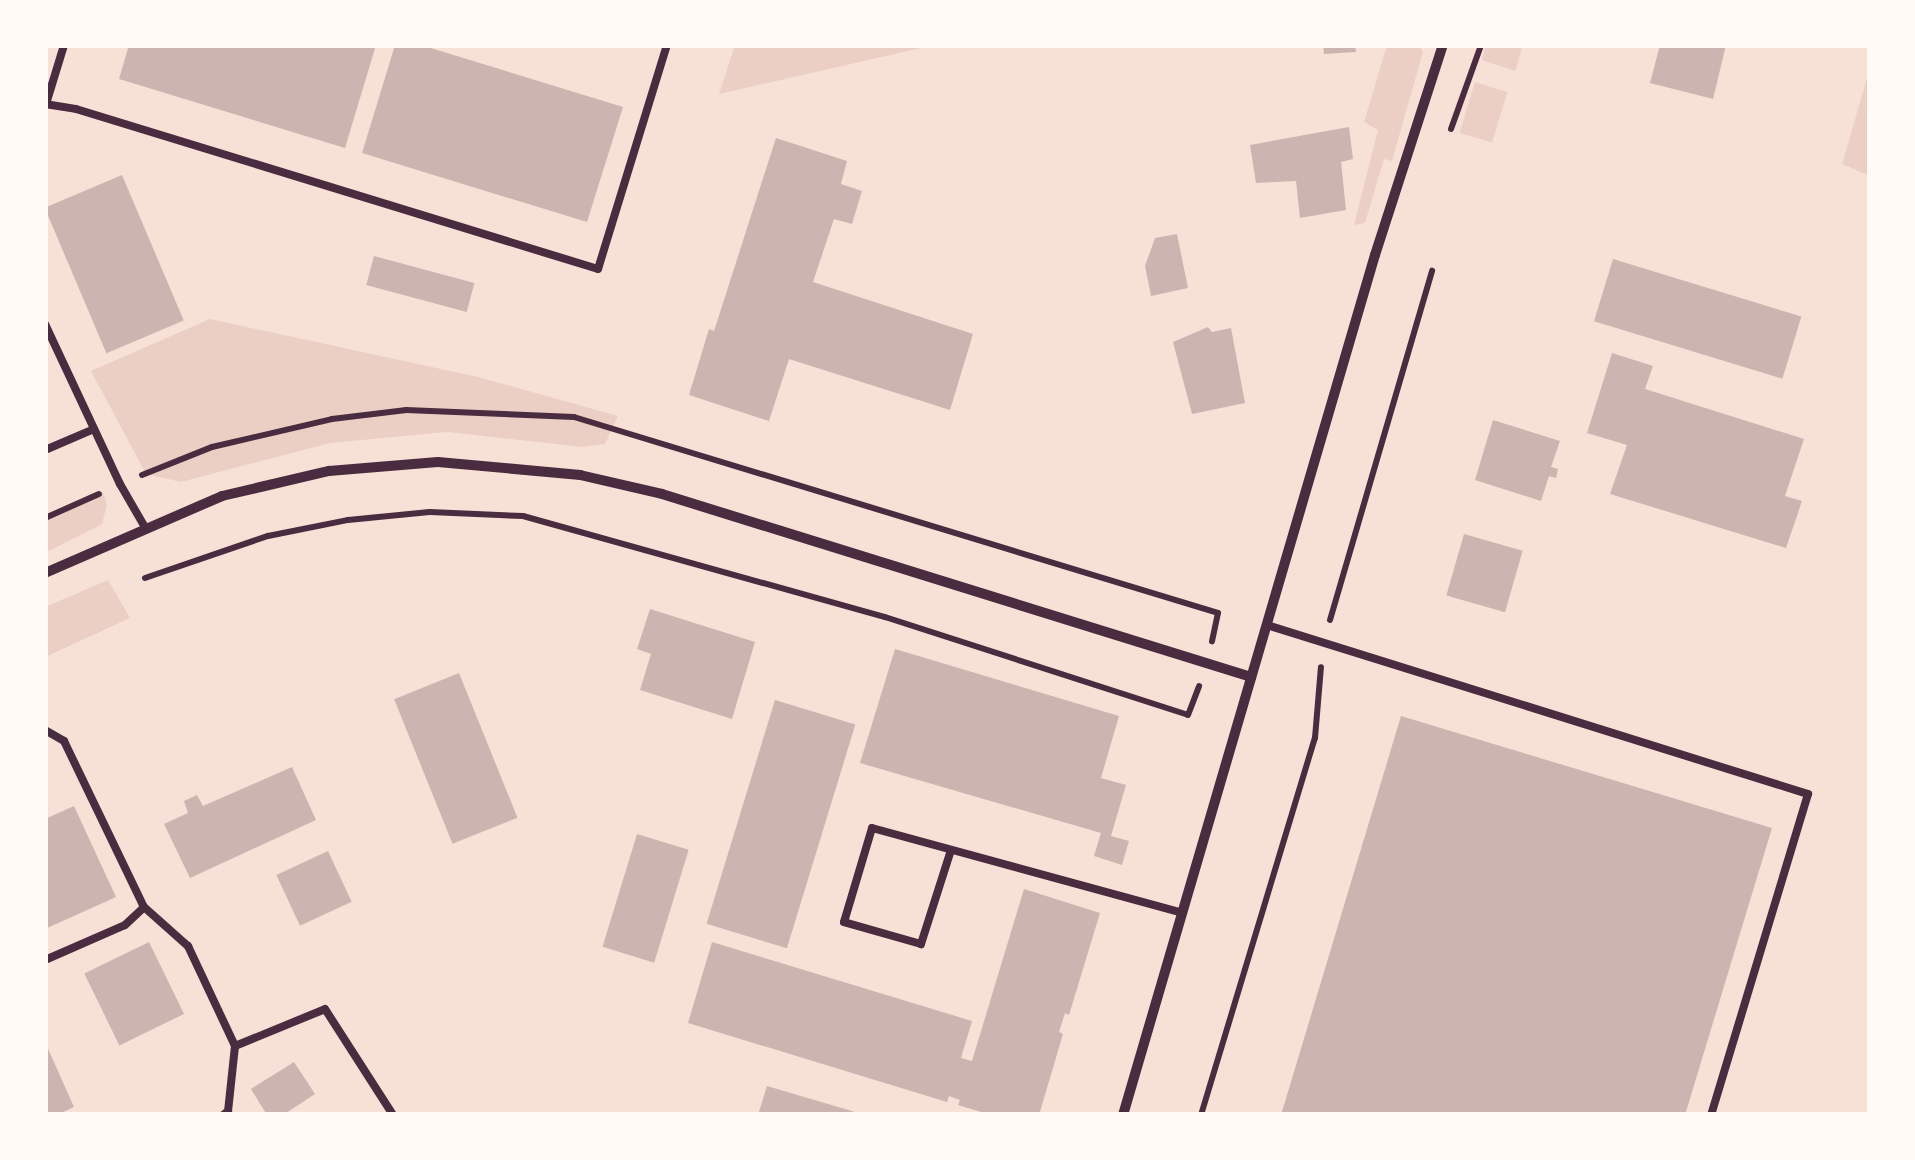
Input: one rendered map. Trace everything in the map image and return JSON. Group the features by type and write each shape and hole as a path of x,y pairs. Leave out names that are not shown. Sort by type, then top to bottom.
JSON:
{"street":[{"path":"1123,1115 1376,254 1443,45"},
{"path":"45,573 222,496 329,471 438,462 580,475 662,494 1250,677"}],"lane":[{"path":"64,45 46,104 76,109 598,269 668,45"},
{"path":"45,324 120,484 146,529"},
{"path":"45,450 94,428"},
{"path":"1267,625 1808,794 1711,1115"},
{"path":"45,730 64,741 144,907 188,946 236,1046 228,1111 223,1115"},
{"path":"951,850 921,944 844,922 872,828 1182,914"},
{"path":"45,960 125,924 144,907"},
{"path":"236,1046 325,1009 394,1115"}],"path":[{"path":"1451,129 1481,45"},
{"path":"1201,1115 1315,738 1324,642 1432,271"},
{"path":"45,518 120,484"},
{"path":"145,578 268,536 348,520 430,512 523,516 885,617 1188,715"}],"shaded area":[{"path":"735,45 934,45 719,94"},
{"path":"1387,45 1419,45 1423,52 1392,161 1384,159 1365,223 1354,225 1378,130 1364,122"},
{"path":"1486,45 1523,45 1515,71 1482,60"},
{"path":"1870,68 1870,176 1842,164"},
{"path":"1475,82 1508,92 1492,143 1460,133"},
{"path":"210,319 478,377 618,416 605,444 582,447 447,432 330,443 181,482 146,474 91,371"},
{"path":"103,492 107,505 102,524 45,553 45,518"},
{"path":"108,580 130,618 45,657 45,607"}],"building":[{"path":"129,45 376,45 345,148 119,79"},
{"path":"395,45 421,45 623,107 587,222 362,153"},
{"path":"1323,45 1355,45 1356,52 1324,54"},
{"path":"1660,45 1726,45 1713,99 1650,83"},
{"path":"1349,127 1353,159 1341,162 1346,210 1300,218 1296,181 1256,183 1250,145"},
{"path":"776,138 847,161 841,184 862,191 852,224 834,219 813,282 973,334 950,410 789,359 769,421 689,395 709,329 714,331"},
{"path":"122,175 184,320 106,353 45,208"},
{"path":"1177,234 1188,288 1151,296 1145,266 1155,238"},
{"path":"374,256 474,283 467,312 366,285"},
{"path":"1613,259 1801,317 1782,379 1594,321"},
{"path":"1208,327 1212,332 1231,328 1245,403 1192,414 1173,342"},
{"path":"1612,353 1653,366 1645,389 1804,439 1785,496 1802,501 1786,548 1610,494 1627,445 1587,433"},
{"path":"1493,420 1560,441 1551,467 1558,469 1556,478 1549,476 1541,501 1475,480"},
{"path":"1464,534 1523,551 1505,612 1446,596"},
{"path":"650,609 755,642 732,719 640,690 651,654 637,649"},
{"path":"895,649 1119,716 1101,778 1126,785 1111,836 1129,841 1122,865 1094,856 1101,833 860,763"},
{"path":"459,673 517,818 453,844 394,699"},
{"path":"775,700 855,725 787,948 707,924"},
{"path":"1401,716 1772,828 1685,1115 1281,1115"},
{"path":"292,767 316,820 190,878 164,824 188,813 184,801 197,795 203,806"},
{"path":"74,806 116,897 45,929 45,819"},
{"path":"637,834 689,850 654,963 603,947"},
{"path":"328,851 352,902 300,926 276,875"},
{"path":"1024,889 1100,913 1069,1015 1065,1013 1059,1032 1063,1034 1039,1115 991,1115 958,1105 960,1100 949,1096 947,1102 688,1023 712,942 972,1021 961,1058 972,1061"},
{"path":"149,942 184,1014 119,1045 84,974"},
{"path":"45,1042 74,1107 57,1115 45,1115"},
{"path":"294,1062 315,1094 283,1115 267,1115 251,1089"},
{"path":"767,1086 862,1114 862,1115 758,1115"}]}
